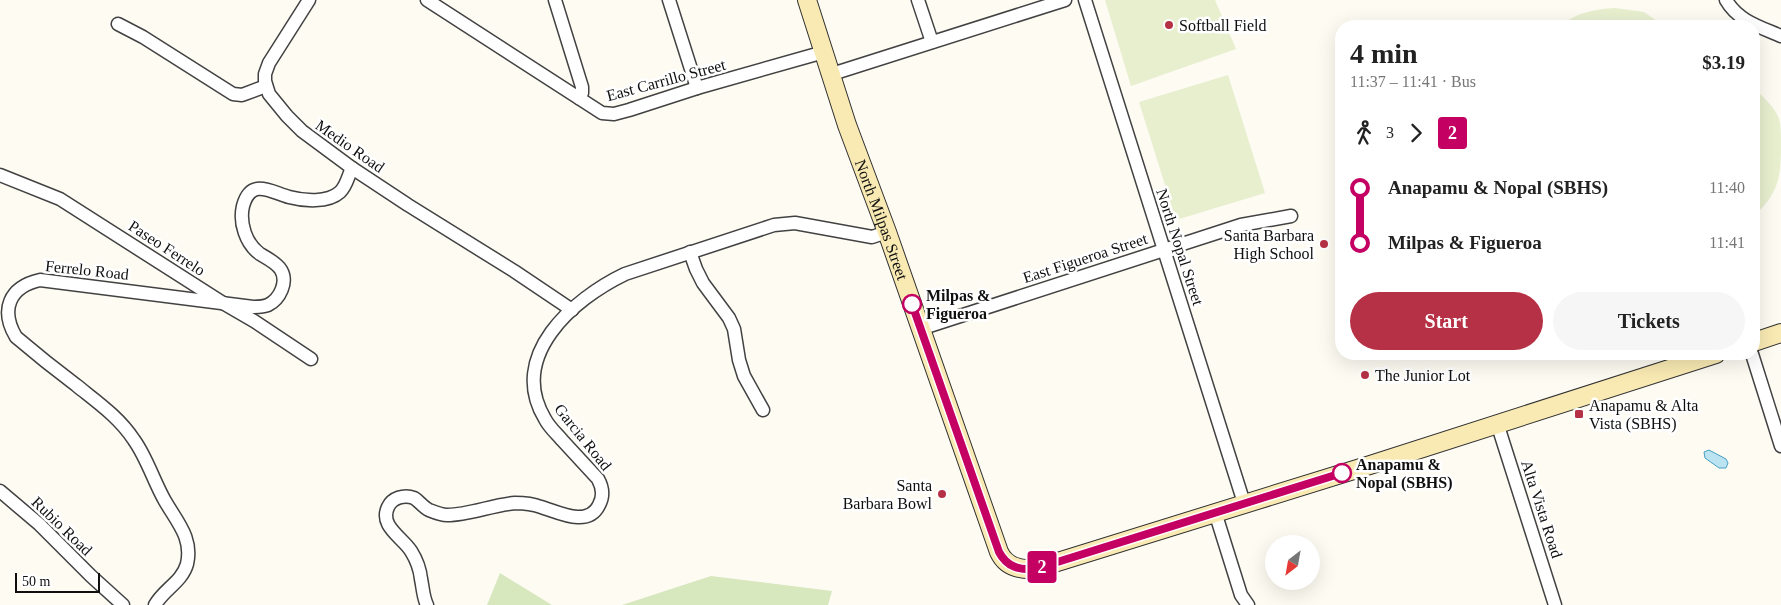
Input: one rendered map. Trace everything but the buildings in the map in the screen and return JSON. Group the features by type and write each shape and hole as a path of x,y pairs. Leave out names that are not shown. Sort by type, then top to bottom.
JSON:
{"main road":[{"name":"North Milpas Street","path":"807,0 847,125 887,232 999,552 1005,561 1014,567 1025,570 1035,569 1215,512"},
{"path":"1760,340 1781,333"},
{"path":"1215,512 1697,360"}],"street":[{"path":"118,24 144,37 233,94 242,95 266,86 265,74 270,63 309,0"},
{"name":"East Carrillo Street","path":"427,0 602,113 614,114 824,52"},
{"path":"555,0 582,87 582,93 579,98"},
{"path":"669,0 697,88"},
{"path":"918,0 932,42"},
{"path":"832,74 1065,0"},
{"name":"North Nopal Street","path":"1085,0 1244,503"},
{"path":"1726,0 1745,20"},
{"path":"1760,27 1781,36"},
{"name":"Medio Road","path":"266,86 275,101 302,131 352,168 572,310"},
{"name":"Ferrelo Road","path":"155,605 162,594 185,571 189,549 182,528 163,497 138,446 125,428 113,414 16,337 9,329 2,314 6,305 18,289 28,283 40,280 253,307 268,305 278,296 284,284 282,272 279,266 258,252 246,235 242,215 248,196 252,192 264,188 299,199 315,200 328,198 340,192 352,168"},
{"name":"Paseo Ferrelo","path":"0,176 60,199 223,303 254,320 311,359"},
{"name":"East Figueroa Street","path":"920,329 1241,225 1291,216"},
{"name":"Garcia Road","path":"427,605 415,559 405,542 388,526 386,520 387,508 395,499 408,496 414,498 430,510 448,515 515,503 528,504 561,515 581,517 593,512 601,503 602,491 598,480 548,424 540,409 533,386 537,356 543,343 572,310 596,291 625,274 781,224 795,223 872,237 887,232"},
{"path":"690,252 703,283 729,318 734,329 739,360 744,376 763,410"},
{"path":"1754,360 1781,446"},
{"name":"Alta Vista Road","path":"1497,424 1555,605"},
{"name":"Rubio Road","path":"0,491 39,524 123,605"},
{"path":"1215,512 1241,595 1248,605"}],"green space":[{"name":"Softball Field","path":"1105,0 1215,0 1236,49 1131,86"},
{"path":"1615,8 1644,12 1655,20 1569,20 1586,12"},
{"path":"1228,75 1265,193 1176,220 1139,102"},
{"path":"1760,94 1775,111 1779,119 1781,142 1777,182 1774,191 1760,210"},
{"path":"500,573 552,605 487,605"},
{"path":"711,576 832,591 828,605 622,605"}],"water":[{"path":"1709,450 1726,459 1728,463 1726,468 1719,468 1705,458 1704,452"}],"bus line":[{"name":"2","path":"912,304 1001,557 1008,564 1018,569 1035,569 1342,473"}],"place":[{"name":"Softball Field","path":"1169,25"},
{"name":"Santa Barbara High School","path":"1324,244"},
{"name":"Milpas & Figueroa","path":"912,304"},
{"name":"The Junior Lot","path":"1365,375"},
{"name":"Anapamu & Alta Vista (SBHS)","path":"1579,414"},
{"name":"Anapamu & Nopal (SBHS)","path":"1342,473"},
{"name":"Santa Barbara Bowl","path":"942,494"}]}
